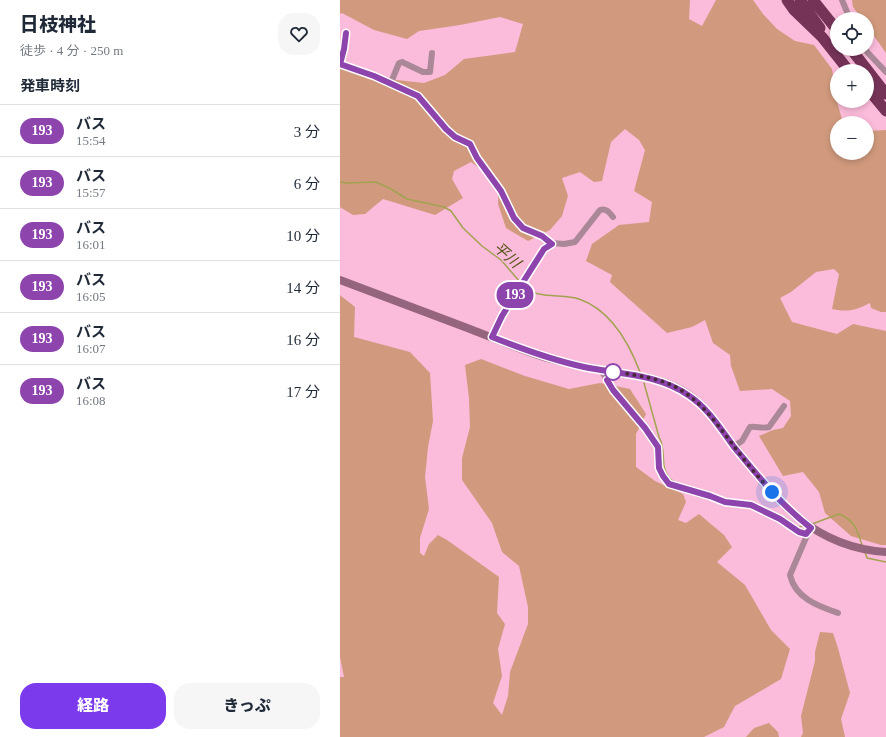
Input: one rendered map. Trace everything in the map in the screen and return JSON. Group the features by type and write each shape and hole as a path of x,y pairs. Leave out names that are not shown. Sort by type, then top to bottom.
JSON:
{"highway":[{"path":"787,0 794,10 822,37 843,64"},
{"path":"800,0 848,64"},
{"path":"814,0 830,22"},
{"path":"820,0 830,18"},
{"path":"855,56 881,97 886,110"}],"street":[{"path":"842,0 847,12"},
{"path":"346,33 340,64 361,70 418,96 446,129 455,137 470,144 477,158 501,191 514,218 523,228 542,236 552,244"},
{"path":"388,83 392,80 399,63 402,62 423,72 430,72 432,53"},
{"path":"870,56 886,72"},
{"path":"492,337 502,316 544,249 552,244 575,242 600,210 607,210 613,217"},
{"path":"342,282 547,358 601,370 658,380 681,390 702,406 715,420 734,446 783,504 808,528 828,538 864,550 886,552"},
{"path":"601,370 613,390 645,428 658,447 659,468 669,484 725,502 751,505 780,519 799,532 808,528"},
{"path":"734,446 742,442 750,427 769,427 784,406"},
{"path":"808,528 790,575 791,581 803,597 814,604 838,613"}],"shaded area":[{"path":"340,0 690,0 689,19 702,26 716,0 753,0 763,14 777,29 795,41 814,45 830,66 830,108 839,108 841,116 830,116 830,160 874,160 874,131 886,130 886,312 881,312 871,308 870,303 860,308 851,310 832,309 839,274 834,269 816,272 791,292 780,298 792,322 837,334 853,324 886,331 886,545 881,545 851,536 825,513 819,492 803,472 783,476 759,436 773,430 783,428 791,416 790,401 772,389 740,391 731,366 730,355 713,343 705,320 692,327 667,333 610,282 612,275 586,261 592,244 619,225 649,222 652,202 634,191 645,150 639,140 625,129 611,142 602,181 594,182 580,172 562,178 568,196 562,216 550,230 528,241 506,228 498,204 499,182 471,162 454,171 452,179 463,198 435,215 383,199 365,214 353,215 340,207 340,69 379,78 424,83 445,75 464,59 515,52 523,24 500,17 419,31 407,39 374,30 342,13 340,14"},
{"path":"852,0 886,0 886,53 874,36 874,12 857,12 853,7"},
{"path":"340,295 355,307 354,337 410,352 430,373 433,421 428,447 425,477 429,509 420,538 420,553 424,556 429,544 438,535 499,577 497,613 505,624 498,649 502,676 493,703 502,715 508,696 510,672 528,624 528,607 519,566 502,552 492,523 462,480 462,458 470,427 469,398 465,365 481,359 525,376 569,389 600,383 630,389 646,414 636,434 636,467 655,481 683,494 686,502 678,520 686,523 699,514 724,535 732,547 717,562 745,585 771,630 790,649 781,679 735,706 724,727 704,737 340,737 340,677 344,677 340,657"},
{"path":"820,632 833,633 850,693 841,719 845,737 801,737 803,733 801,716 815,661 815,652"},
{"path":"769,723 778,732 779,737 746,737 754,728"}],"waterway":[{"name":"平川","path":"340,182 376,182 407,199 444,207 451,211 463,228 482,246 501,260 521,283"},
{"name":"平川","path":"524,286 529,290 543,295 573,297 590,304 600,311 609,319 624,339 640,372"},
{"name":"平川","path":"644,383 662,443 664,467 669,477 674,482"},
{"name":"平川","path":"719,497 753,503"},
{"name":"平川","path":"762,507 787,519 798,527 804,526"},
{"name":"平川","path":"812,524 839,514 855,526 862,545"},
{"name":"平川","path":"865,552 867,558 886,562"}],"bus line":[{"name":"193","path":"346,33 340,64 361,70 418,96 446,129 455,137 470,144 477,158 501,191 514,218 523,228 542,236 552,244 544,249 502,316 493,332 492,337 547,358 583,367 658,380 681,390 702,406 715,420 765,484 790,512 811,528 806,534 799,532 790,528 780,519 751,505 725,502 669,484 659,468 658,447 645,428 613,390 607,380"}],"route":[{"path":"613,372 658,380 681,390 693,398 715,420 734,446 772,492"}]}
